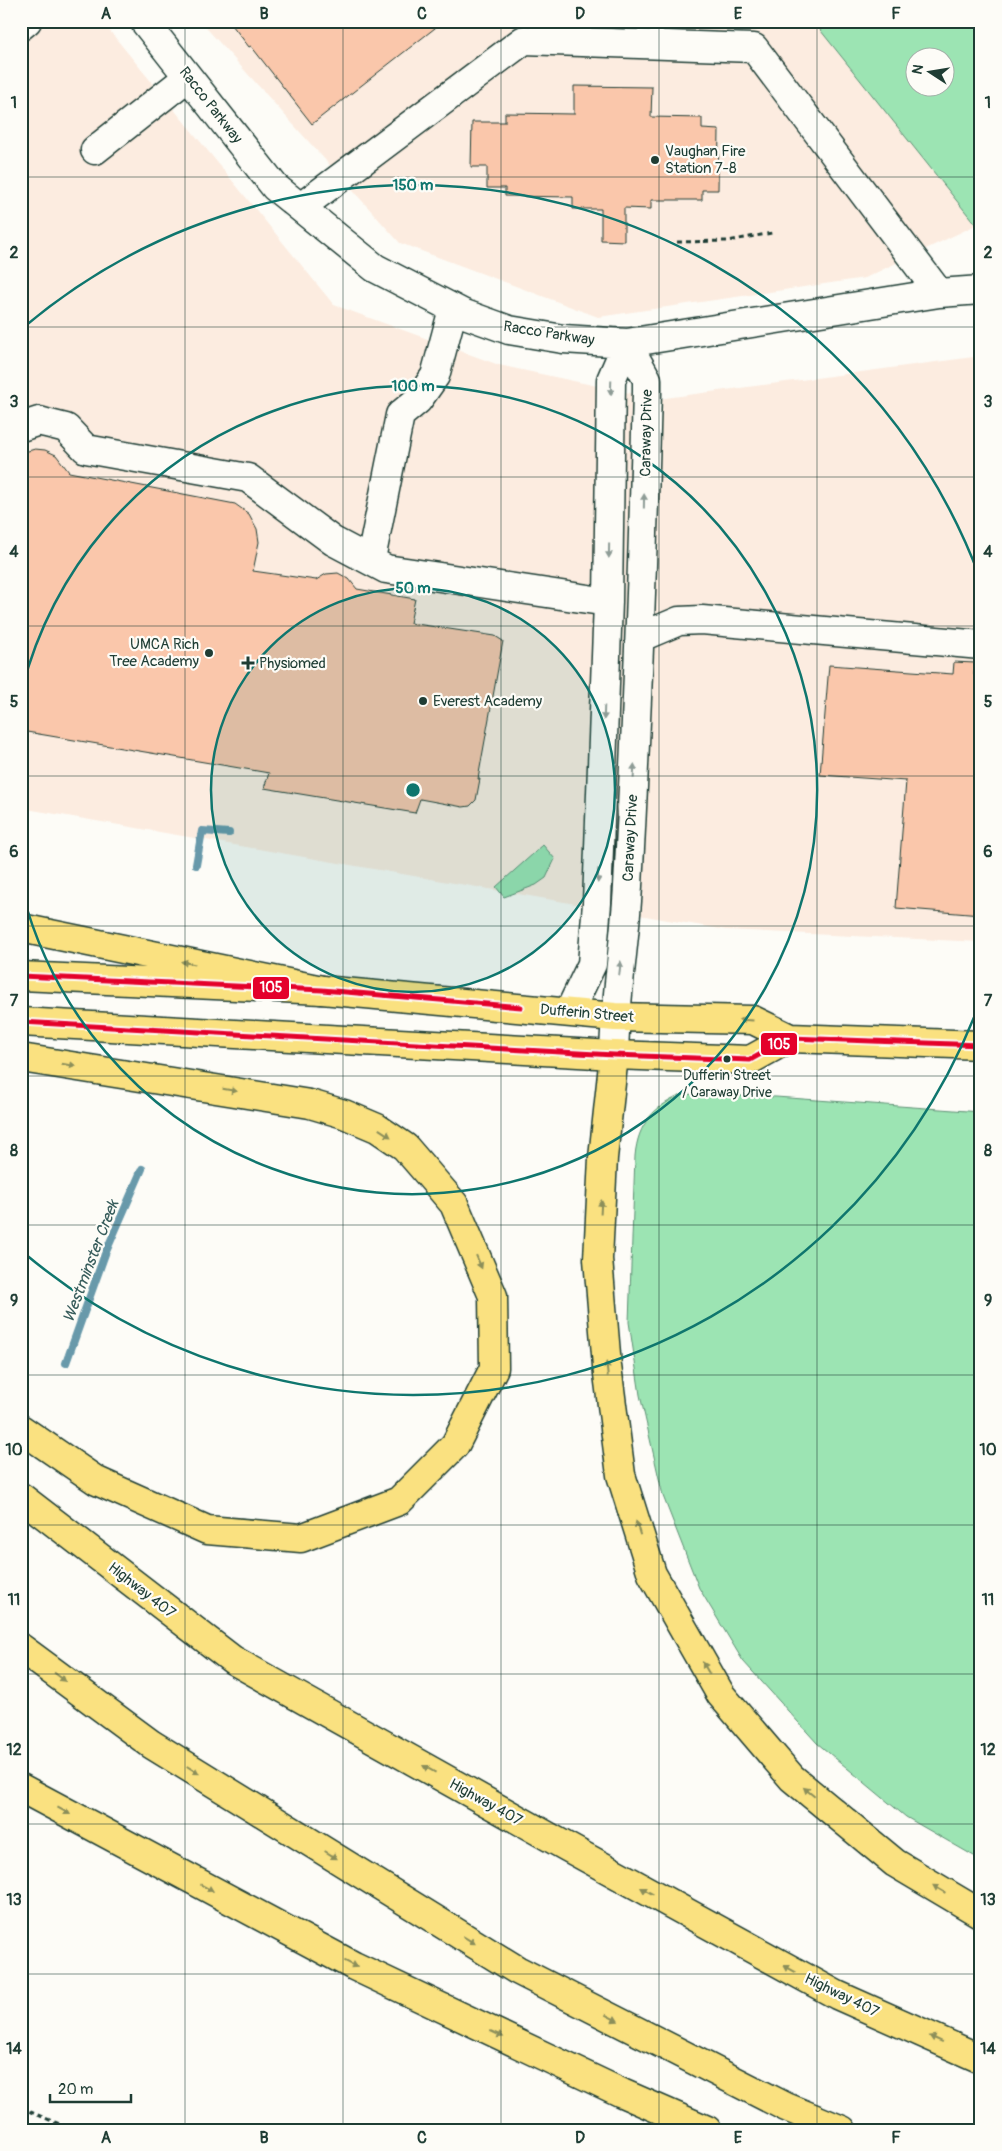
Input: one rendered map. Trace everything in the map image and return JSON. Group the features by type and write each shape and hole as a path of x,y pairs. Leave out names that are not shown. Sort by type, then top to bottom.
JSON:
{"main road":[{"path":"21,928 322,990"},
{"name":"Dufferin Street","path":"21,976 322,990 615,1017 753,1020 790,1038 981,1045"},
{"path":"21,1022 614,1055 750,1060 790,1038"},
{"path":"614,1055 603,1158 598,1259 607,1366 621,1475 652,1574 721,1695 792,1778 895,1863 981,1914"},
{"path":"21,1058 310,1104 344,1114 377,1128 405,1147 454,1204 493,1296 494,1368 455,1445 399,1501 301,1538 206,1530 97,1481 21,1429"},
{"name":"Highway 407","path":"21,1497 233,1660 575,1852 837,1995 981,2059"},
{"path":"21,1648 151,1744 518,1970 786,2107 842,2130"},
{"path":"21,1788 354,1966 622,2093 707,2130"}],"street":[{"path":"21,26 27,21"},
{"name":"Racco Parkway","path":"144,21 275,186 376,268 453,309 509,330 563,339 627,343 939,293 981,290"},
{"path":"301,207 524,40 754,48 939,293"},
{"path":"95,150 188,77"},
{"path":"371,559 400,415 418,400 435,376 453,309"},
{"name":"Caraway Drive","path":"568,1012 592,964 597,904 608,602 611,380 627,343"},
{"name":"Caraway Drive","path":"614,1055 615,1017 628,889 641,637 647,379 627,343"},
{"path":"21,427 39,421 66,428 86,449 248,478 334,541 386,568 608,602"},
{"path":"641,637 679,621 702,620 981,645"}],"path":[{"path":"678,242 728,241 772,233"},
{"path":"21,2108 74,2130"}],"shaded area":[{"path":"21,21 120,21 109,30 334,305 499,365 658,399 981,356 981,942 726,930 21,808"},
{"path":"200,21 813,21 976,225 865,278 598,317 400,243"}],"green space":[{"path":"813,21 981,21 981,226 976,225"},
{"path":"543,845 555,859 546,878 536,885 504,897 496,887"},
{"path":"684,1094 776,1097 981,1112 981,1860 906,1817 817,1743 743,1661 699,1588 663,1496 640,1395 629,1322 635,1156 640,1134 649,1117 664,1104"}],"building":[{"path":"229,21 444,21 312,124"},
{"path":"574,86 652,87 651,117 702,118 702,129 719,130 718,190 702,190 702,200 651,200 651,209 624,208 624,241 601,240 601,209 573,209 573,197 505,196 505,188 487,188 487,167 471,167 472,122 505,122 505,113 574,114"},
{"path":"35,449 45,450 56,455 69,472 235,504 249,514 257,529 259,542 253,571 316,580 326,574 338,573 349,579 357,589 415,599 410,623 495,636 503,641 478,779 480,779 476,800 470,806 463,807 420,799 415,813 264,788 269,773 21,731 21,453"},
{"path":"954,662 975,663 974,675 981,676 981,915 896,908 906,781 820,775 829,665 953,674"}],"waterway":[{"name":"Westminster Creek","path":"196,865 202,831 229,833"},
{"name":"Westminster Creek","path":"66,1363 105,1254 142,1169"}],"transit line":[{"name":"105","path":"21,976 322,990 521,1007"},
{"name":"105","path":"21,1022 614,1055 750,1060 790,1038 981,1045"}],"place":[{"name":"Vaughan Fire Station 7-8","path":"655,160"},
{"name":"UMCA Rich Tree Academy","path":"209,653"},
{"name":"Physiomed","path":"248,663"},
{"name":"Everest Academy","path":"423,701"},
{"name":"Dufferin Street / Caraway Drive","path":"727,1059"}]}
